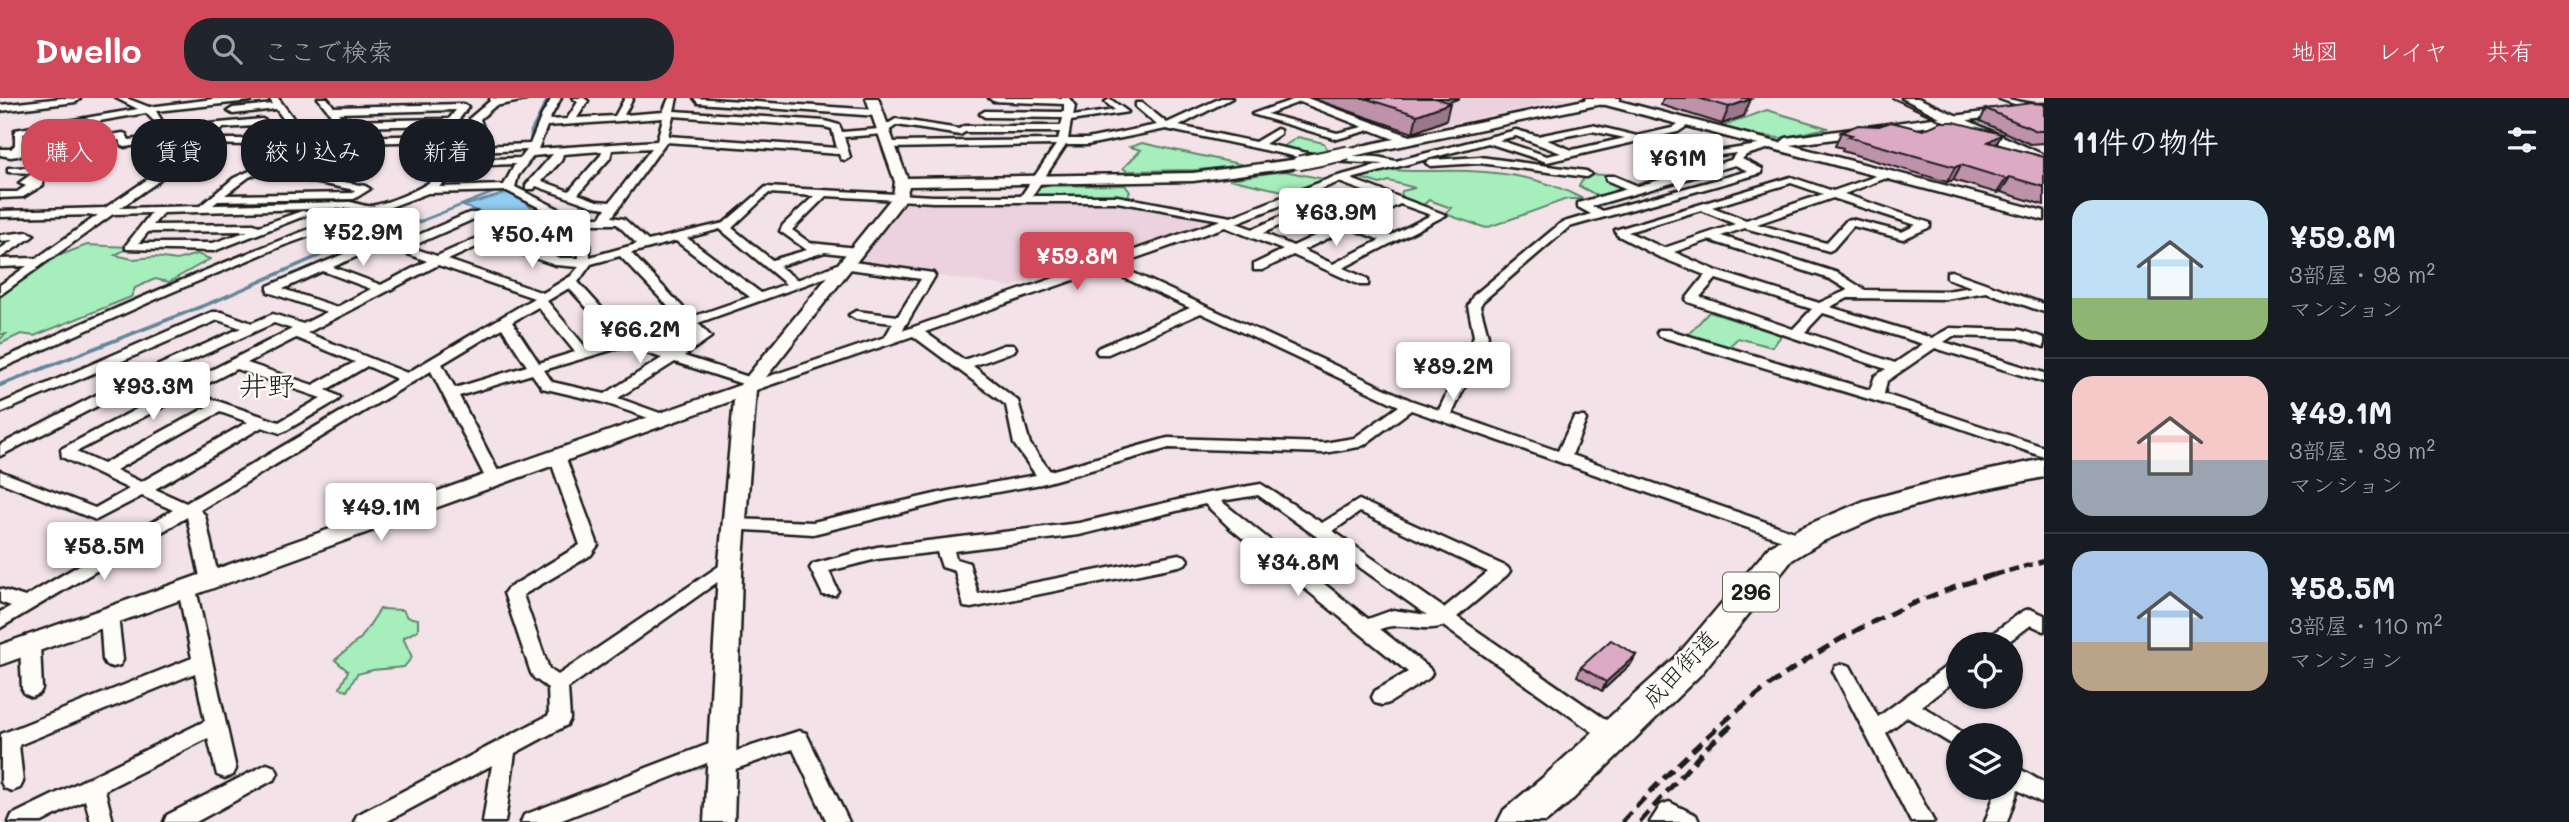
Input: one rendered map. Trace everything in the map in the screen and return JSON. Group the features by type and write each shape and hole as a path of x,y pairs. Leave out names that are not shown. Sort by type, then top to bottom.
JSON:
{"highway":[{"name":"成田街道","path":"1518,822 1688,666 1781,553 1800,540 1868,508 2044,468"}],"street":[{"path":"7,110 35,98"},
{"path":"120,98 153,114 158,119"},
{"path":"117,123 153,114 174,102 250,98"},
{"path":"327,104 372,98"},
{"path":"425,108 431,98"},
{"path":"454,119 470,98"},
{"path":"475,119 493,101 522,100 521,98"},
{"path":"509,184 529,154 557,98"},
{"path":"570,121 583,101 576,98"},
{"path":"618,118 629,98"},
{"path":"605,220 613,205 661,141 673,98"},
{"path":"698,98 881,123 943,144 1062,144 1096,141 1169,127 1228,98"},
{"path":"1908,98 2044,160"},
{"path":"2001,98 2042,109"},
{"path":"7,110 76,99"},
{"path":"943,144 985,114 998,99 1068,99 1070,106 1062,144 1025,198"},
{"path":"1376,127 1335,136 1257,114 1299,99 1376,127 1408,140"},
{"path":"486,238 559,262 585,262 718,226 727,226 766,190 823,192 1037,180 1193,177 1299,163 1351,147 1373,148 1602,99 2044,215"},
{"path":"7,110 12,128 18,132 153,114 276,102 289,119"},
{"path":"1110,102 1139,124"},
{"path":"327,104 463,107"},
{"path":"327,104 338,119"},
{"path":"1139,105 1169,127 1224,133 1258,145 1312,157 1377,160 1396,164 1480,160 1586,174"},
{"path":"1738,161 1736,159 1742,153 1774,144 2042,109"},
{"path":"837,135 881,123 896,122 962,130 1067,121 1123,112"},
{"path":"985,114 1067,121"},
{"path":"543,123 666,116 825,124 836,127 844,154 737,126 666,116"},
{"path":"737,126 745,118"},
{"path":"261,122 247,142 206,142 220,126 234,125 261,122"},
{"path":"1486,139 1540,158 1572,154 1675,130 1687,122"},
{"path":"881,123 901,189"},
{"path":"385,137 399,126"},
{"path":"1538,139 1592,128 1636,139"},
{"path":"0,160 20,146 18,132"},
{"path":"1258,145 1277,132"},
{"path":"0,655 750,386 1228,222 1341,178 1516,133 1538,139 1572,154"},
{"path":"0,152 41,151 123,136 125,144 131,143"},
{"path":"495,158 661,141 793,139"},
{"path":"572,194 606,156 608,147"},
{"path":"1717,154 1735,150 1749,152"},
{"path":"495,151 529,154"},
{"path":"523,194 557,159 559,151"},
{"path":"1443,418 1481,336 1474,306 1477,299 1560,228 1758,171 1738,161 1582,205 1599,215"},
{"path":"201,210 216,198 252,170 261,169 365,190 354,196 216,198"},
{"path":"0,177 6,171 46,170 24,183 39,183 19,195 0,195"},
{"path":"1661,253 1892,174"},
{"path":"1334,268 1440,215 1341,178"},
{"path":"1610,178 1637,189"},
{"path":"1701,206 1747,225 1829,247 1851,222 1903,236 1926,225 1791,180 1701,206 1621,230 1661,253 1713,274 2043,377"},
{"path":"1,289 151,182"},
{"path":"0,365 166,290 426,190 439,182"},
{"path":"0,621 543,300 571,282 585,267 583,225 576,219 523,194 509,184 476,182"},
{"path":"534,182 596,205 613,205"},
{"path":"426,190 509,184"},
{"path":"901,189 1025,198 1117,199 1220,216 1228,222 1364,282"},
{"path":"719,822 741,420 750,386 849,262 901,189"},
{"path":"823,192 786,231 807,246 822,249 849,262 929,276 890,340"},
{"path":"159,211 130,247 214,247 315,208 327,197"},
{"path":"1287,200 1390,240"},
{"path":"1258,267 1400,200"},
{"path":"1990,200 2044,215"},
{"path":"0,214 350,205 405,222"},
{"path":"209,581 197,514 68,454 69,449 438,260 552,208"},
{"path":"1254,233 1309,208"},
{"path":"400,247 473,215 509,227"},
{"path":"576,219 620,220 646,246"},
{"path":"727,226 725,228 794,285"},
{"path":"144,229 269,227"},
{"path":"0,237 28,236 0,254"},
{"path":"679,237 758,297"},
{"path":"1711,237 1834,276 1862,294"},
{"path":"338,311 272,289 383,241 543,300 583,353"},
{"path":"770,265 822,249"},
{"path":"607,399 704,337 623,252"},
{"path":"0,263 40,262"},
{"path":"450,394 689,322 794,285 849,262"},
{"path":"1105,264 1409,405 1800,540"},
{"path":"322,267 381,289"},
{"path":"1713,274 1692,299 1897,368"},
{"path":"1951,275 2044,309"},
{"path":"571,282 624,341 750,386"},
{"path":"1796,334 1819,308 1832,298 1862,294 1946,295 1986,288"},
{"path":"1103,351 1200,309"},
{"path":"0,409 217,315 252,327"},
{"path":"856,315 902,320"},
{"path":"0,451 141,378 273,318 410,379"},
{"path":"505,322 547,385 607,399 663,419"},
{"path":"915,331 1013,404 1016,434 1028,457 1046,477"},
{"path":"1876,397 1880,379 1950,332 2020,334 2044,343"},
{"path":"1664,333 1876,397 2044,452"},
{"path":"963,365 1009,348"},
{"path":"313,391 366,361"},
{"path":"100,365 280,428 333,397 235,364"},
{"path":"435,364 494,479"},
{"path":"734,525 813,527 1046,477 1168,443 1324,448 1359,442 1409,405"},
{"path":"103,471 220,406"},
{"path":"1563,458 1579,420"},
{"path":"0,476 96,515 261,421"},
{"path":"557,456 589,545 585,551 513,593 541,673 558,685"},
{"path":"829,591 819,568 877,553 1079,529 1208,498 1261,489 1614,736"},
{"path":"1208,498 1422,673 1382,697"},
{"path":"1322,531 1359,505 1501,571 1444,617 1433,622 1393,617 1367,626"},
{"path":"944,546 948,563 963,567 971,602 1179,560"},
{"path":"558,685 731,566"},
{"path":"187,589 225,769"},
{"path":"0,595 27,606"},
{"path":"109,616 113,660"},
{"path":"2008,632 2030,616 2044,624"},
{"path":"30,645 32,689"},
{"path":"12,782 8,740 202,662"},
{"path":"1843,671 1923,822"},
{"path":"1876,729 1946,677"},
{"path":"365,822 560,719 558,685"},
{"path":"1906,706 1946,732"},
{"path":"20,822 216,725"},
{"path":"533,822 722,756 799,739 838,822"},
{"path":"494,822 505,748"},
{"path":"175,822 267,773"},
{"path":"2023,784 2044,794"},
{"path":"93,786 102,822"},
{"path":"1996,822 2004,800"},
{"path":"1661,822 1669,812 1688,822"}],"shaded area":[{"path":"1301,98 1569,98 1570,99 1401,134"},
{"path":"905,199 1101,201 1217,217 1220,222 1057,279 1036,277 1012,287 856,264"}],"green space":[{"path":"1767,110 1828,128 1780,138 1720,127"},
{"path":"1298,137 1324,143 1328,151 1309,155 1281,148"},
{"path":"1142,143 1244,165 1198,170 1127,171 1123,168 1141,150 1130,147"},
{"path":"1382,169 1513,175 1542,182 1583,199 1567,199 1486,228 1445,214 1451,208 1429,200 1420,208 1400,200 1402,191 1415,188 1389,181 1380,184 1357,177"},
{"path":"1284,171 1329,180 1296,194 1229,179"},
{"path":"1586,174 1605,175 1637,189 1604,199 1579,186"},
{"path":"1125,185 1130,192 1126,199 1030,197 1039,186"},
{"path":"87,245 130,247 115,255 133,259 155,257 177,260 197,254 210,259 169,282 155,279 135,288 131,297 34,336 21,334 0,344 0,339 6,334 0,334 0,291 37,264"},
{"path":"1709,312 1782,335 1772,347 1738,338 1724,351 1684,339"},
{"path":"380,609 403,610 407,617 418,619 418,630 403,638 412,657 404,667 357,674 347,691 340,688 348,671 335,660 361,638"}],"water":[{"path":"510,192 533,204 529,206 536,211 508,222 463,206"}],"building":[{"path":"1364,98 1435,98 1450,103 1417,115"},
{"path":"1698,98 1746,98 1751,99 1729,107"},
{"path":"2031,103 2044,104 2044,131 2037,131 1986,109"},
{"path":"1891,122 1923,130 1941,122 1954,122 2002,134 1988,142 2044,157 2044,187 1961,165 1955,167 1848,137 1852,135 1841,132 1858,125 1879,126"},
{"path":"1611,640 1636,655 1606,682 1581,667"}],"waterway":[{"path":"517,162 530,145 531,131 548,98"},
{"path":"419,222 505,188 504,181 513,169"},
{"path":"16,379 218,300 364,236 419,222"},
{"path":"0,385 21,377"}],"tram line":[{"path":"1892,98 1961,130"}],"railway":[{"path":"1994,575 2044,561"},
{"path":"1622,822 1705,739 1792,669 1889,614 1942,592 2000,573"},
{"path":"1640,822 1706,748 1734,723"}],"district":[{"name":"井野","path":"267,386"}]}
